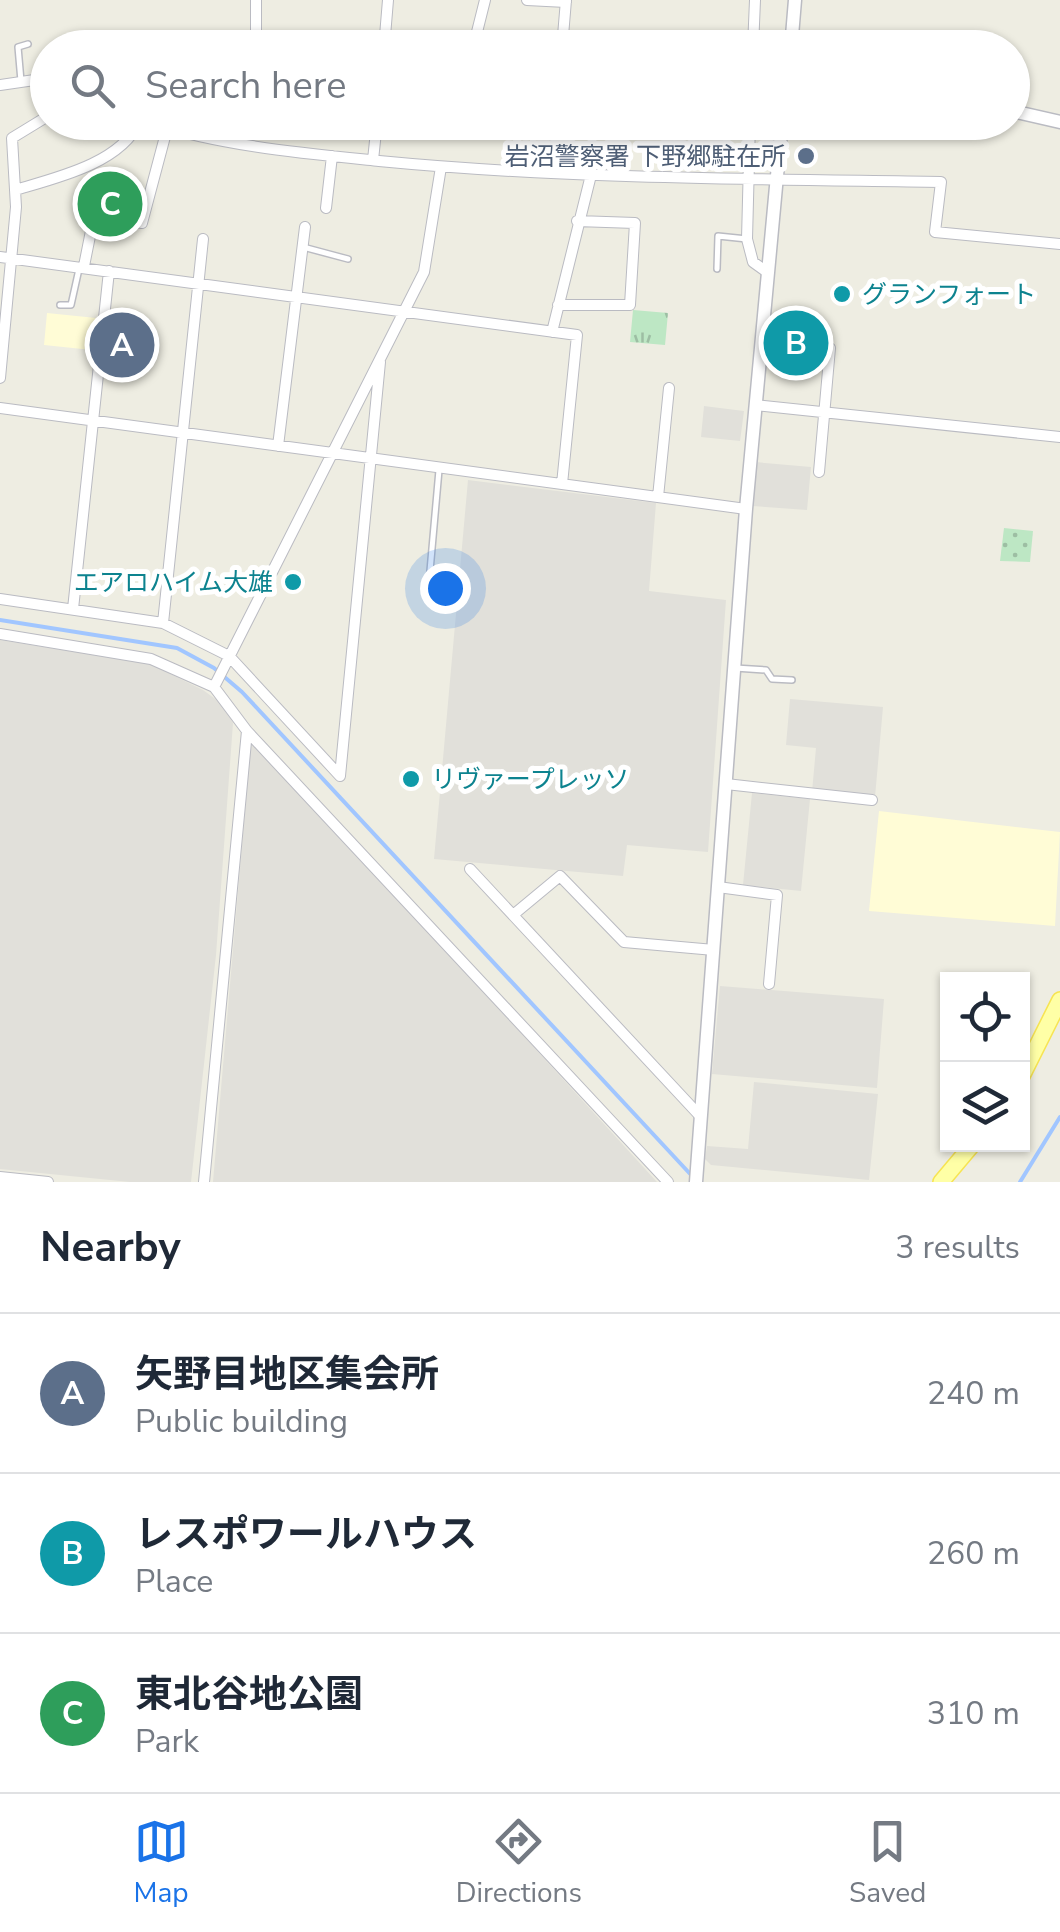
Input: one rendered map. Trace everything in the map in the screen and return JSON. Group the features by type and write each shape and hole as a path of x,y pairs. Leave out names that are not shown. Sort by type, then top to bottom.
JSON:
{"main road":[{"path":"1029,1062 1060,1000"},
{"path":"941,1182 967,1152"}],"street":[{"path":"256,0 256,30"},
{"path":"386,30 388,0"},
{"path":"477,30 480,6 485,0"},
{"path":"527,0 566,1 564,30"},
{"path":"753,30 754,0"},
{"path":"792,30 795,0"},
{"path":"0,85 30,80"},
{"path":"1030,115 1060,122"},
{"path":"0,378 6,257 15,190 12,138 30,127"},
{"path":"15,190 67,175 131,140"},
{"path":"82,266 94,216 142,223 165,140"},
{"path":"227,140 276,151 441,167 590,175 941,182 935,232 1060,244"},
{"path":"373,160 376,140"},
{"path":"552,172 555,140"},
{"path":"749,140 747,239 752,262 766,272"},
{"path":"696,1182 746,509 780,140"},
{"path":"326,208 332,156"},
{"path":"214,687 424,272 441,167"},
{"path":"552,332 590,175"},
{"path":"558,305 630,305 635,222 577,221"},
{"path":"278,446 305,227"},
{"path":"163,624 203,239"},
{"path":"6,257 577,335 562,484"},
{"path":"73,609 109,271"},
{"path":"819,472 830,348"},
{"path":"0,599 163,624 227,659 340,776 380,362"},
{"path":"658,497 669,388"},
{"path":"755,405 1060,437"},
{"path":"0,408 746,509"},
{"path":"0,634 151,659 214,687 246,731 668,1182"},
{"path":"204,1182 246,731"},
{"path":"726,784 872,800"},
{"path":"470,870 702,1117"},
{"path":"512,915 560,876 624,942 714,950"},
{"path":"718,887 777,895 769,984"},
{"path":"0,1177 48,1182"}],"lane":[{"path":"21,81 18,47 28,44"},
{"path":"717,269 718,236 747,239"},
{"path":"303,247 348,259"},
{"path":"60,305 71,304 82,266"},
{"path":"430,582 439,467"},
{"path":"735,668 766,670 772,679 792,680"}],"shaded area":[{"path":"47,313 96,318 92,350 44,345"},
{"path":"704,406 744,411 740,441 701,437"},
{"path":"755,462 811,467 807,510 752,506"},
{"path":"468,480 656,503 649,591 726,600 708,852 627,845 623,876 434,859"},
{"path":"0,640 150,664 203,690 225,706 233,723 216,955 191,1182 130,1182 0,1169"},
{"path":"790,699 883,707 875,797 812,792 816,748 786,745"},
{"path":"251,741 432,936 657,1182 213,1182"},
{"path":"752,793 810,799 801,891 743,885"},
{"path":"879,811 1060,832 1055,926 869,911"},
{"path":"720,986 884,999 877,1088 712,1074"},
{"path":"754,1082 878,1094 869,1180 711,1165 705,1159 707,1146 748,1149"}],"green space":[{"path":"633,310 668,313 665,345 630,342"},
{"path":"1004,528 1033,531 1030,562 1000,561"}],"waterway":[{"path":"0,620 177,648 214,668 242,692 693,1177"},
{"path":"1020,1182 1060,1117"}],"place":[{"name":"岩沼警察署 下野郷駐在所","path":"806,156"},
{"name":"東北谷地公園","path":"110,204"},
{"name":"グランフォート","path":"842,294"},
{"name":"レスポワールハウス","path":"796,343"},
{"name":"矢野目地区集会所","path":"122,345"},
{"name":"エアロハイム大雄","path":"293,582"},
{"name":"リヴァープレッソ","path":"411,779"}]}
